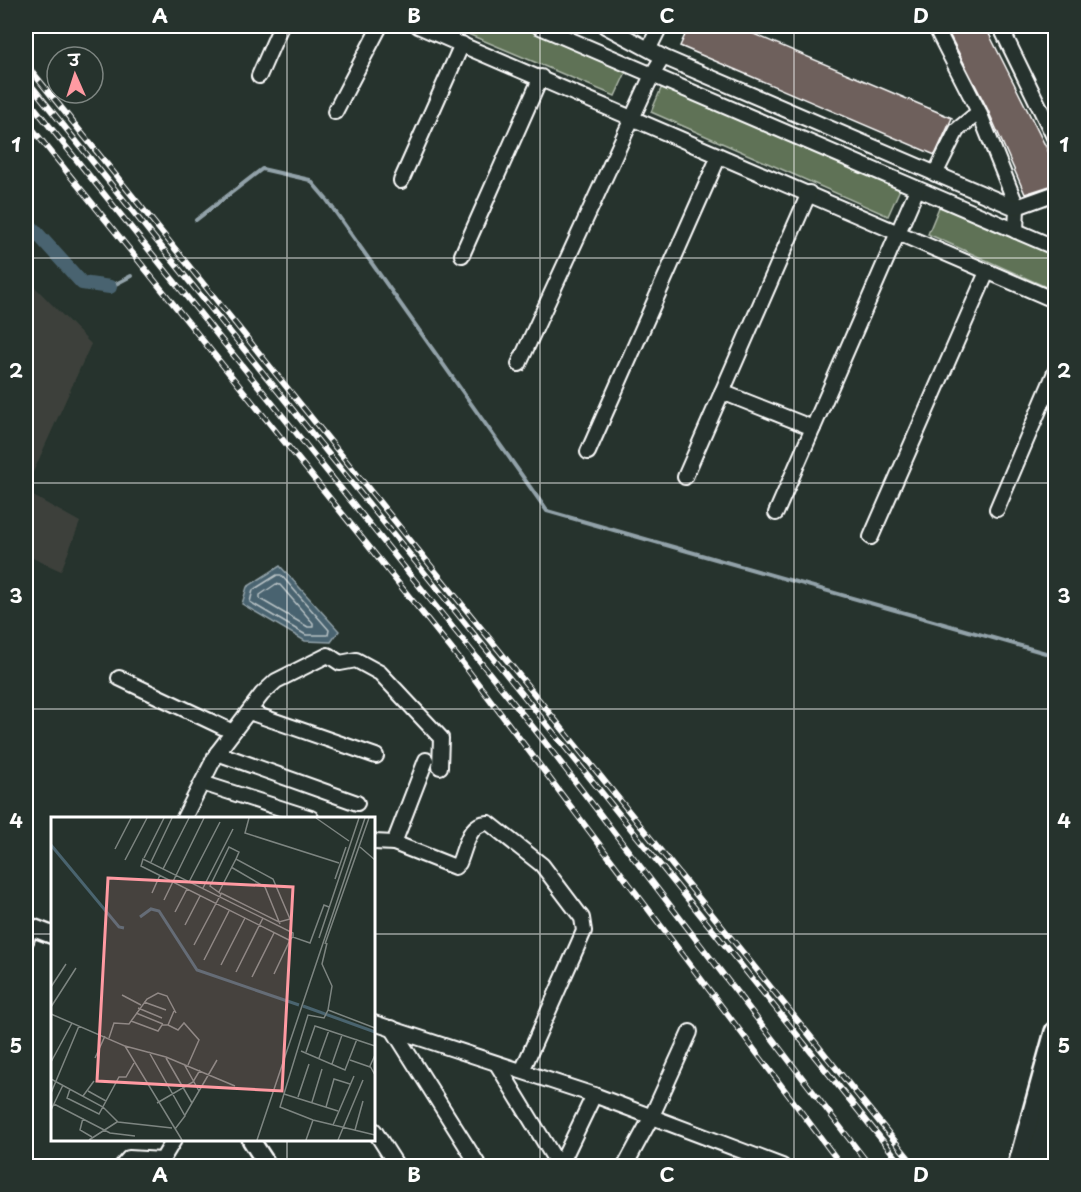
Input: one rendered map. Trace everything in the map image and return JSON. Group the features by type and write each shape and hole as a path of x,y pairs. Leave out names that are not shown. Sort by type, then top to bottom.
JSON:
{"highway":[{"path":"1019,1167 1056,1032"},
{"path":"1036,1167 1056,1096"}],"street":[{"path":"259,76 281,26"},
{"path":"335,112 380,26"},
{"path":"418,26 541,77 718,156 809,193 1056,301"},
{"path":"538,26 559,29 652,75 1056,248"},
{"path":"605,26 663,57 1017,207 1056,193"},
{"path":"649,48 660,26"},
{"path":"935,26 979,112 1017,207 1016,231"},
{"path":"1000,26 1056,141"},
{"path":"401,181 462,44"},
{"path":"519,364 652,75 663,57"},
{"path":"462,255 541,77"},
{"path":"935,174 957,130 979,112"},
{"path":"588,452 718,156"},
{"path":"776,513 917,189"},
{"path":"685,477 809,193"},
{"path":"871,537 987,272"},
{"path":"997,509 1056,370"},
{"path":"722,392 813,428"},
{"path":"185,817 217,753 249,711 276,681 328,655 340,663 356,660 380,673 441,738 440,767"},
{"path":"119,678 233,732"},
{"path":"249,711 376,756"},
{"path":"217,753 357,803"},
{"path":"394,843 426,760"},
{"path":"202,783 305,817"},
{"path":"375,842 394,843 455,867 459,863 473,827 481,823 489,823 542,865 582,918 584,931 522,1071"},
{"path":"27,931 51,935"},
{"path":"375,1023 594,1095 782,1167"},
{"path":"392,1028 479,1167"},
{"path":"625,1167 651,1118 690,1032"},
{"path":"497,1064 560,1167"},
{"path":"560,1167 594,1095"},
{"path":"375,1132 397,1167"},
{"path":"122,1167 129,1158 162,1160 173,1141"},
{"path":"252,1141 268,1167"}],"shaded area":[{"path":"26,278 91,344 26,488"},
{"path":"26,492 80,522 61,571 26,555"}],"green space":[{"path":"449,26 528,26 627,70 615,96"},
{"path":"663,84 900,189 888,216 651,112"},
{"path":"940,205 1055,255 1055,291 928,234"}],"water":[{"path":"280,566 339,631 331,642 305,641 242,604 247,587"}],"building":[{"path":"689,26 735,26 952,118 935,155 680,46"},
{"path":"945,26 985,26 1056,167 1056,184 1025,194 987,108"}],"waterway":[{"path":"196,220 262,169 310,180 327,200 547,511 1056,656"},
{"path":"26,221 82,283 110,287"},
{"path":"110,287 131,276"}],"railway":[{"path":"26,64 915,1166"},
{"path":"26,79 903,1166"},
{"path":"26,97 544,741 870,1166"},
{"path":"26,121 461,661 842,1166"}]}
